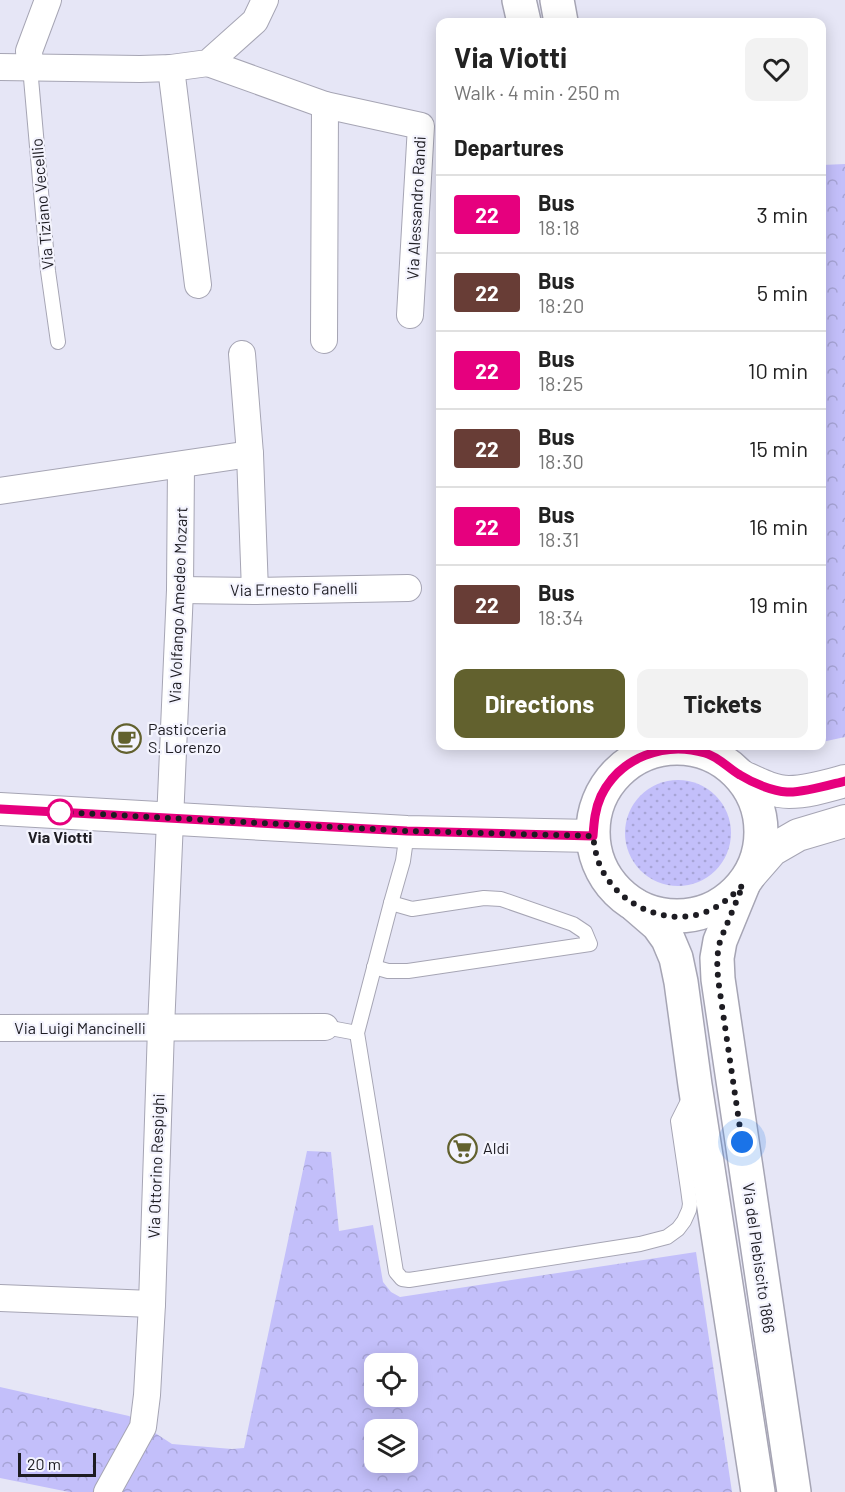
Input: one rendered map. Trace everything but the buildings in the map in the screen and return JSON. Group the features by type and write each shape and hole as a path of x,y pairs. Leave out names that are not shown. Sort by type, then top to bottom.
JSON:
{"main road":[{"path":"519,0 523,18"},
{"path":"557,0 560,18"},
{"path":"667,750 629,757 609,782 601,797 595,814 593,836 596,854 604,875 618,893 658,925 668,939 676,958 758,1492"},
{"path":"636,906 658,915 682,916 705,912 726,901 747,880 759,854 762,833 759,812 752,792 740,775 705,750"},
{"name":"Via del Plebiscito 1866","path":"747,880 720,941 717,958 718,979 794,1492"}],"street":[{"path":"30,67 29,51 48,0"},
{"path":"0,67 140,69 208,63 255,21 265,0"},
{"name":"Via Alessandro Randi","path":"208,63 325,105 421,126 410,315"},
{"path":"171,68 198,285"},
{"path":"324,340 325,105"},
{"path":"242,354 250,454 255,591"},
{"path":"0,491 250,454"},
{"name":"Via Volfango Amedeo Mozart","path":"170,818 180,590 181,465"},
{"name":"Via Ernesto Fanelli","path":"180,590 408,588"},
{"path":"740,775 766,787 788,792 845,781"},
{"path":"0,809 407,831 593,836"},
{"name":"Via Ottorino Respighi","path":"111,1484 143,1427 147,1395 170,818"},
{"path":"747,880 772,850 798,835 845,821"},
{"path":"161,1028 325,1027"},
{"name":"Via Luigi Mancinelli","path":"0,1028 161,1028"},
{"path":"0,1298 152,1304"}],"lane":[{"name":"Via Tiziano Vecellio","path":"30,67 48,271 58,342"},
{"path":"407,831 403,861 357,1033 396,1272 402,1279 409,1280 640,1244 667,1237 684,1221 690,1204 678,1121 695,1085"},
{"path":"374,967 388,971 408,971 590,944 585,932 573,924 501,899 484,898 412,909 391,903"},
{"path":"325,1027 357,1033"}],"green space":[{"path":"845,164 845,737 826,741 826,165"},
{"path":"678,780 698,784 715,796 727,813 731,833 727,853 715,870 698,882 678,886 658,882 641,870 629,853 625,833 629,813 641,796 658,784"},
{"path":"307,1151 331,1152 339,1231 373,1225 383,1282 391,1292 400,1297 696,1252 732,1492 69,1492 0,1478 0,1387 129,1416 172,1444 244,1448"}],"bus line":[{"name":"22","path":"0,809 407,831 593,836 595,814 609,782 622,769 648,753 665,750"},
{"name":"22","path":"689,750 707,753 724,762 740,775 766,787 788,792 845,781"}],"place":[{"name":"Pasticceria S. Lorenzo","path":"127,738"},
{"name":"Via Viotti","path":"60,812"},
{"name":"Aldi","path":"462,1148"}],"route":[{"path":"60,812 407,831 593,836 596,854 604,875 618,893 636,906 658,915 682,916 705,912 726,901 743,885 720,941 717,958 718,979 742,1142"}]}
